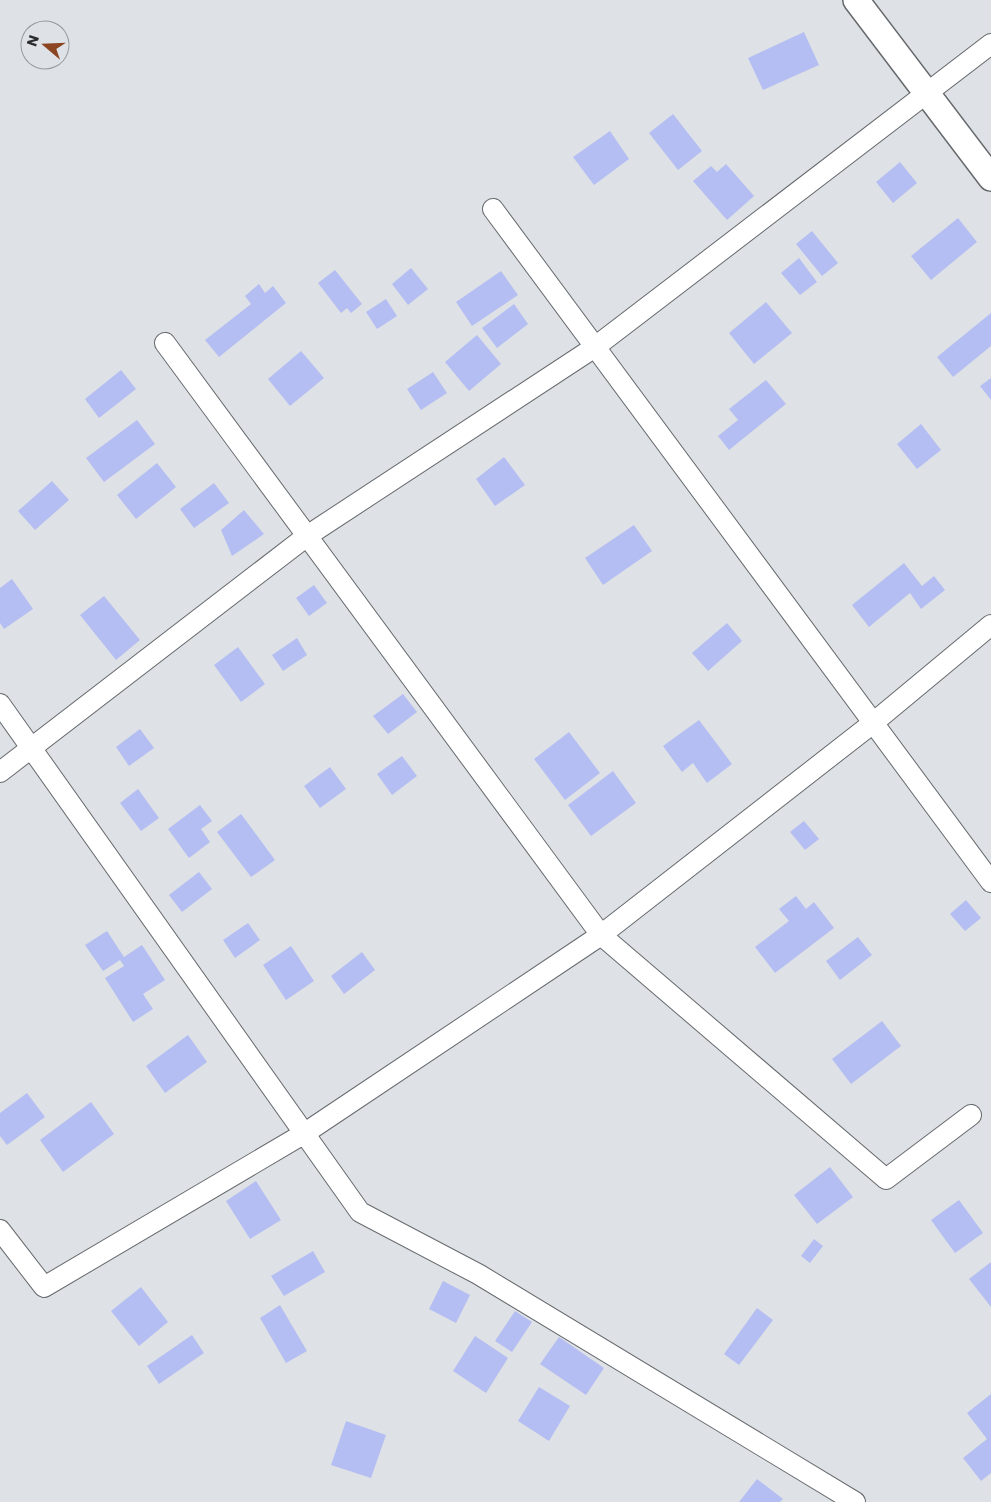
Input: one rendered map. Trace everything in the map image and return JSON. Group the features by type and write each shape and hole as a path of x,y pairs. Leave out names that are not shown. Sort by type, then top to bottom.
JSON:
{"street":[{"path":"856,0 991,178"},
{"path":"0,772 307,536 595,347 991,44"},
{"path":"492,209 991,882"},
{"path":"165,343 601,935 886,1179 971,1115"},
{"path":"0,1230 44,1287 304,1133 601,935 873,723 991,625"},
{"path":"0,704 360,1212 478,1274 855,1502"}],"building":[{"path":"804,32 819,65 763,90 748,58"},
{"path":"673,114 702,151 678,170 649,133"},
{"path":"610,131 629,159 594,185 573,157"},
{"path":"900,162 917,183 893,203 876,182"},
{"path":"726,164 754,196 727,220 693,181 711,166 717,172"},
{"path":"958,218 977,242 931,280 911,256"},
{"path":"812,231 838,263 822,276 796,244"},
{"path":"799,258 817,282 800,295 781,273"},
{"path":"411,268 428,289 408,305 392,284"},
{"path":"335,270 362,304 351,313 347,308 341,313 318,283"},
{"path":"501,271 518,295 472,326 456,302"},
{"path":"259,284 265,293 273,286 286,303 219,357 205,340 251,304 245,296"},
{"path":"386,299 397,316 377,329 366,312"},
{"path":"766,302 792,333 754,364 729,333"},
{"path":"514,304 528,324 497,348 482,328"},
{"path":"991,313 991,346 953,377 937,357"},
{"path":"477,335 501,364 469,391 445,362"},
{"path":"301,351 324,378 290,406 268,379"},
{"path":"121,370 136,389 99,418 85,399"},
{"path":"433,372 447,393 421,410 407,389"},
{"path":"991,378 991,400 980,386"},
{"path":"766,380 786,404 729,450 718,436 738,420 729,409"},
{"path":"137,420 155,444 104,482 86,458"},
{"path":"921,424 941,450 917,469 897,444"},
{"path":"504,457 525,485 495,506 476,479"},
{"path":"157,463 176,487 136,519 117,495"},
{"path":"52,481 69,500 35,530 18,511"},
{"path":"214,483 229,503 194,528 180,509"},
{"path":"244,510 264,534 232,556 221,530"},
{"path":"634,525 652,551 603,585 585,558"},
{"path":"904,563 922,586 934,576 945,590 921,609 910,593 869,627 852,605"},
{"path":"12,579 33,609 4,629 0,623 0,588"},
{"path":"314,585 327,603 309,616 296,598"},
{"path":"104,596 140,640 116,660 80,615"},
{"path":"727,623 742,641 708,671 692,653"},
{"path":"297,638 307,655 283,671 272,655"},
{"path":"238,647 265,684 241,702 214,665"},
{"path":"403,694 417,712 388,734 373,716"},
{"path":"699,720 732,764 707,783 693,763 682,772 663,746"},
{"path":"140,729 154,748 129,766 116,747"},
{"path":"569,732 600,773 565,800 534,759"},
{"path":"402,756 417,776 392,795 377,774"},
{"path":"330,767 346,789 320,808 304,786"},
{"path":"613,771 636,803 591,836 568,805"},
{"path":"138,789 159,818 141,831 120,803"},
{"path":"200,805 212,821 201,829 210,842 189,858 168,829"},
{"path":"241,814 275,860 251,877 217,832"},
{"path":"804,821 819,839 805,850 790,832"},
{"path":"199,872 212,889 182,912 169,895"},
{"path":"796,896 806,909 814,902 834,928 775,973 755,947 789,921 779,909"},
{"path":"966,900 981,918 965,931 950,914"},
{"path":"248,923 260,940 235,958 223,940"},
{"path":"107,931 124,957 142,945 165,980 143,994 153,1009 133,1022 105,978 124,966 120,960 103,971 85,945"},
{"path":"858,937 872,955 840,980 826,961"},
{"path":"291,946 314,981 286,1000 263,965"},
{"path":"362,952 375,970 344,994 331,976"},
{"path":"882,1021 901,1046 851,1084 832,1059"},
{"path":"188,1035 207,1062 165,1093 146,1066"},
{"path":"27,1093 45,1117 7,1145 0,1136 0,1113"},
{"path":"91,1102 114,1134 63,1172 40,1140"},
{"path":"830,1167 853,1197 817,1224 794,1195"},
{"path":"256,1181 281,1220 250,1239 226,1201"},
{"path":"959,1200 983,1233 955,1253 931,1220"},
{"path":"814,1239 823,1246 810,1263 801,1256"},
{"path":"313,1251 325,1272 284,1296 271,1276"},
{"path":"991,1262 991,1307 969,1279"},
{"path":"443,1281 470,1295 456,1323 429,1309"},
{"path":"141,1287 168,1322 139,1346 111,1311"},
{"path":"280,1305 307,1351 286,1363 260,1318"},
{"path":"757,1308 773,1320 739,1365 724,1354"},
{"path":"515,1311 532,1322 512,1352 495,1341"},
{"path":"192,1335 204,1353 159,1384 147,1366"},
{"path":"475,1336 508,1358 486,1393 453,1371"},
{"path":"559,1337 604,1368 586,1395 540,1364"},
{"path":"539,1387 570,1406 549,1441 518,1421"},
{"path":"991,1394 991,1473 981,1481 963,1458 987,1439 967,1413"},
{"path":"346,1421 386,1435 371,1478 331,1465"},
{"path":"757,1479 783,1499 780,1502 739,1502"}]}
